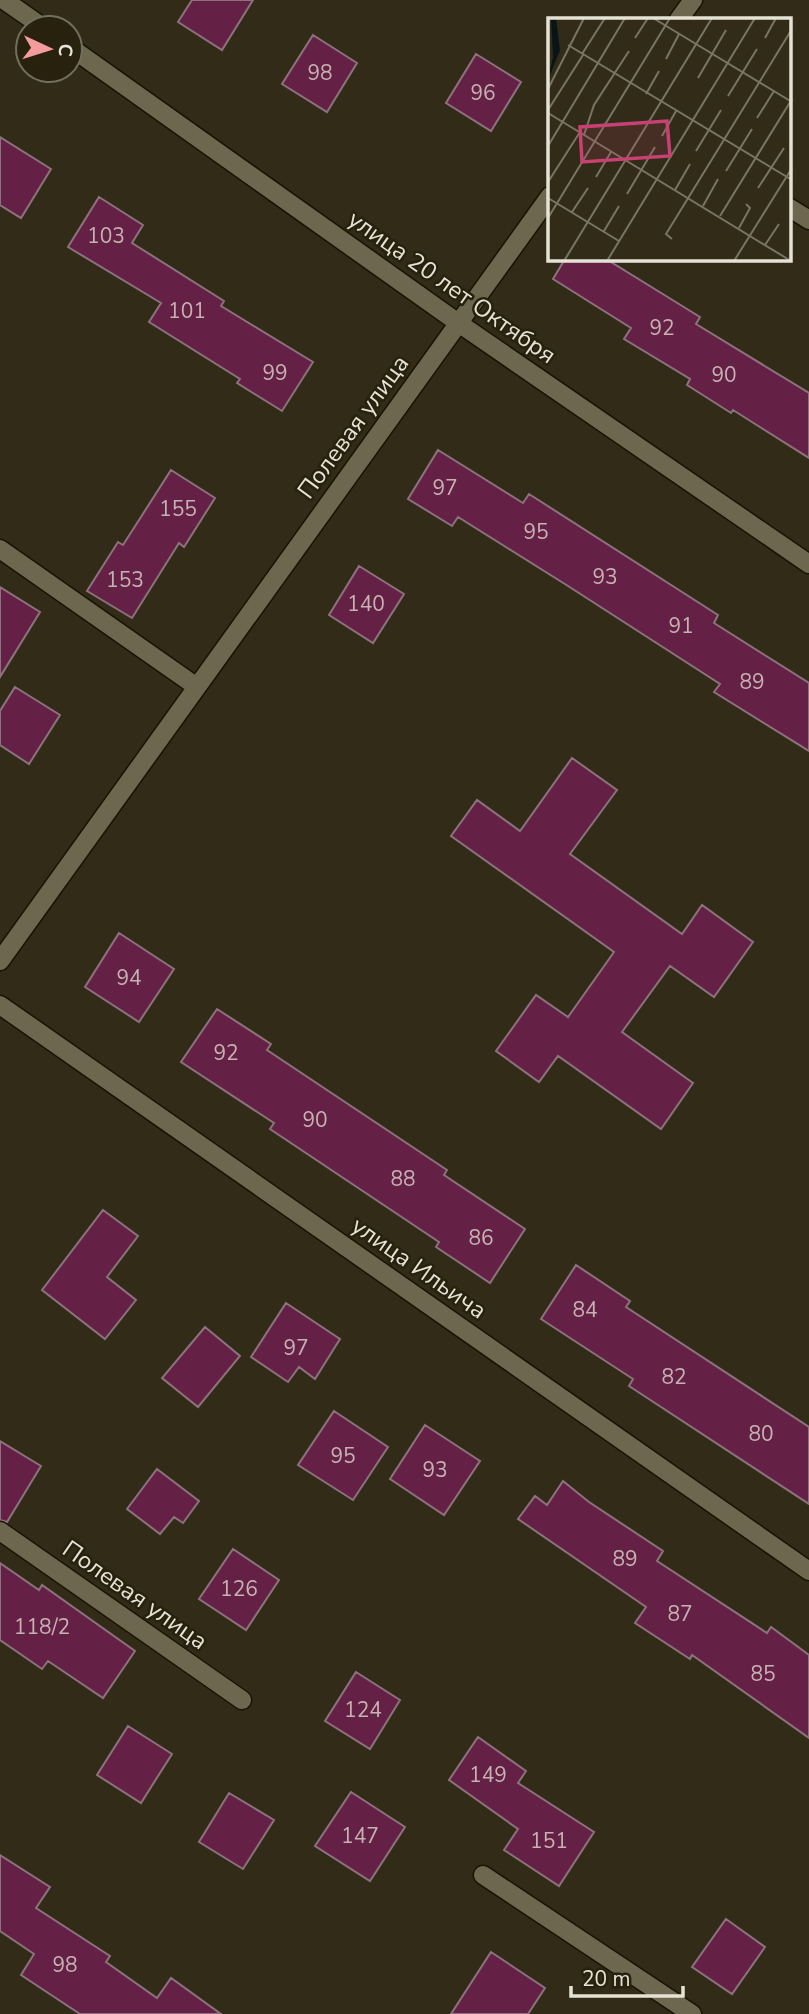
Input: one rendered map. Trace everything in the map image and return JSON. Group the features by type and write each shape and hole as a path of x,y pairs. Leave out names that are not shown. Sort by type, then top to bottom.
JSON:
{"main road":[{"path":"4,0 24,14"},
{"path":"680,18 689,1"},
{"name":"улица 20 лет Октября","path":"84,57 457,322 809,564"},
{"name":"Полевая улица","path":"0,961 548,199"},
{"path":"792,209 809,220"},
{"path":"0,549 197,687"},
{"name":"улица Ильича","path":"0,1005 809,1571"},
{"name":"Полевая улица","path":"0,1531 242,1700"},
{"path":"483,1875 692,2014"}],"building":[{"path":"192,0 253,0 222,50 178,22"},
{"path":"313,35 357,63 327,112 282,84"},
{"path":"476,54 521,82 491,131 446,103"},
{"path":"0,137 51,169 21,218 0,205"},
{"path":"99,197 143,225 132,243 224,301 221,306 313,362 282,411 237,383 240,379 149,322 161,303 68,247"},
{"path":"564,261 609,261 700,317 696,324 809,393 809,458 733,410 731,413 687,385 690,379 624,339 631,328 553,279"},
{"path":"438,450 523,503 529,494 718,615 714,623 809,683 809,751 714,692 720,684 568,586 458,517 452,526 408,499"},
{"path":"171,470 215,498 184,547 179,543 132,618 87,591 118,542 123,545"},
{"path":"359,566 404,594 373,643 329,615"},
{"path":"0,587 40,612 0,677"},
{"path":"15,687 60,715 29,764 0,745 0,711"},
{"path":"572,758 617,790 570,854 682,934 702,905 753,942 714,997 670,966 622,1032 693,1083 661,1129 558,1056 539,1082 496,1051 536,995 568,1017 614,952 451,836 477,800 520,831"},
{"path":"119,933 174,969 139,1022 85,987"},
{"path":"217,1009 271,1044 267,1050 447,1170 444,1175 525,1229 490,1283 436,1247 439,1242 270,1129 274,1123 181,1062"},
{"path":"103,1210 138,1236 107,1277 136,1300 105,1339 42,1290"},
{"path":"576,1265 630,1301 626,1307 809,1427 809,1504 629,1386 633,1379 541,1319"},
{"path":"286,1303 340,1339 315,1379 299,1367 288,1382 251,1357"},
{"path":"205,1327 240,1356 198,1407 162,1378"},
{"path":"334,1411 388,1447 353,1500 298,1465"},
{"path":"425,1425 480,1461 444,1515 390,1479"},
{"path":"0,1441 41,1466 7,1522 0,1520"},
{"path":"157,1469 199,1501 183,1523 174,1517 160,1534 127,1509"},
{"path":"563,1481 589,1502 663,1551 657,1561 767,1633 771,1627 809,1655 809,1738 692,1655 690,1659 635,1623 646,1607 518,1519 535,1496 547,1505"},
{"path":"233,1549 279,1580 246,1630 199,1599"},
{"path":"0,1563 39,1590 42,1585 135,1651 103,1698 48,1661 42,1669 0,1640"},
{"path":"356,1672 400,1700 370,1749 325,1721"},
{"path":"128,1726 172,1754 141,1803 97,1775"},
{"path":"478,1737 526,1771 518,1783 594,1832 559,1886 504,1850 518,1829 449,1780"},
{"path":"351,1792 405,1827 370,1881 315,1846"},
{"path":"229,1793 274,1820 243,1869 199,1842"},
{"path":"0,1855 50,1887 36,1908 110,1956 106,1962 157,1998 171,1978 221,2014 80,2014 21,1975 34,1954 0,1931"},
{"path":"726,1919 765,1947 732,1994 692,1967"},
{"path":"491,1952 545,1988 528,2014 451,2014"}]}
